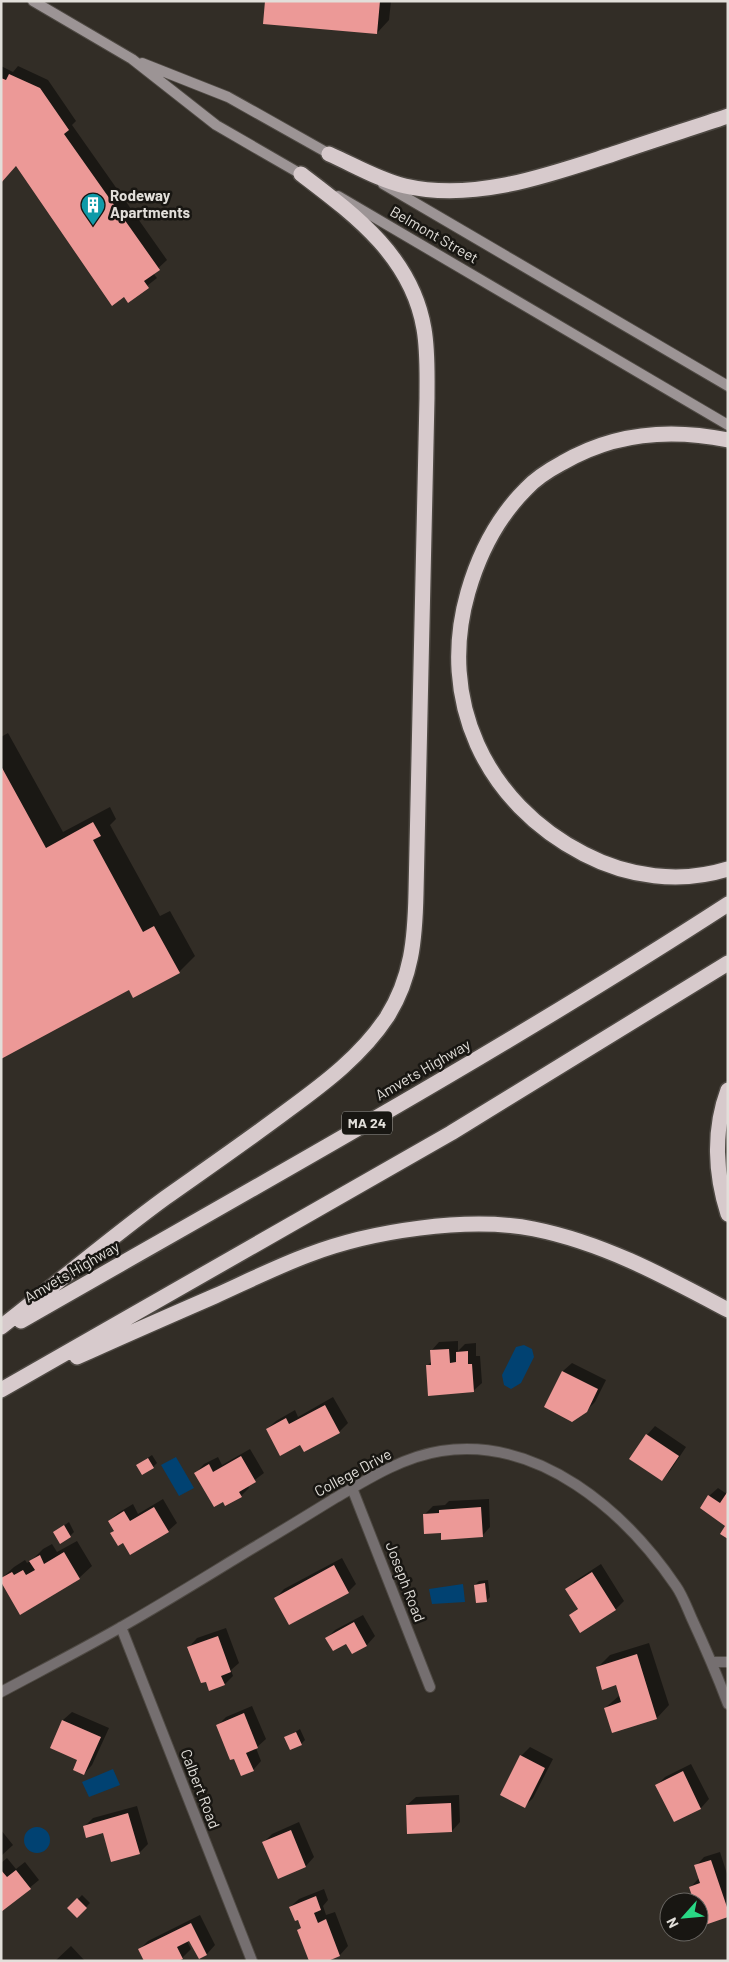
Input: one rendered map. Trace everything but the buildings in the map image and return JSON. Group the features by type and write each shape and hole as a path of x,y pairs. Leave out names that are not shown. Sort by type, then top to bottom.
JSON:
{"highway":[{"path":"329,154 378,177 405,186 452,190 481,188 551,174 728,116"},
{"path":"1,1327 164,1199 250,1138 346,1065 387,1017 401,991 411,963 416,893 427,398 426,341 416,298 394,256 357,218 300,174"},
{"path":"728,440 664,433 631,436 600,444 549,470 527,488 504,514 486,544 472,576 462,610 458,647 459,682 464,710 474,738 502,786 520,808 540,826 567,846 597,861 629,871 651,876 675,876 698,875 728,869"},
{"name":"Amvets Highway","path":"1,1333 428,1087 578,998 728,904"},
{"path":"2,1390 452,1132 728,964"},
{"path":"728,1090 722,1113 717,1151 717,1171 728,1214"},
{"path":"2,1390 308,1255 372,1236 424,1228 481,1224 509,1225 557,1234 607,1250 659,1273 728,1310"}],"main road":[{"name":"Belmont Street","path":"32,1 132,59 216,125 728,425"},
{"name":"Belmont Street","path":"132,59 228,97 728,386"}],"street":[{"name":"College Drive","path":"1,1692 121,1627 370,1477 409,1461 441,1451 464,1450 488,1451 512,1456 550,1469 597,1499 630,1530 647,1548 678,1588 712,1662 728,1704"},
{"name":"Joseph Road","path":"352,1488 430,1687"},
{"name":"Calbert Road","path":"121,1627 252,1961"},
{"path":"712,1662 728,1662"}],"water":[{"path":"524,1345 532,1349 534,1357 521,1383 511,1389 504,1385 502,1375 516,1347"},
{"path":"176,1457 194,1488 179,1496 161,1465"},
{"path":"463,1584 465,1602 432,1604 429,1589"},
{"path":"113,1769 120,1785 89,1797 82,1782"},
{"path":"37,1827 46,1831 50,1840 46,1849 37,1853 28,1849 24,1840 28,1831"}],"place":[{"name":"Rodeway Apartments","path":"93,226"}]}
